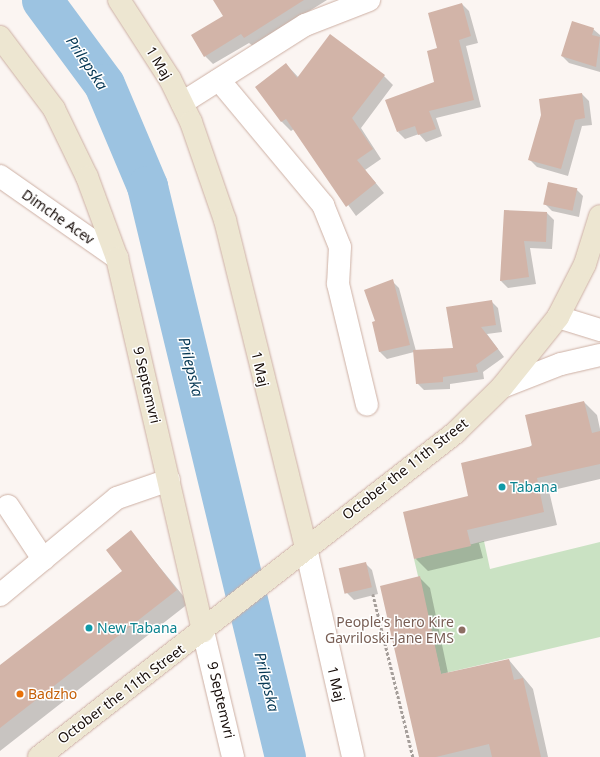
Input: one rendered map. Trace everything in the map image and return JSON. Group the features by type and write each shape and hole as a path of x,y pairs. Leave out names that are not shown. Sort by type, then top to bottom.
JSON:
{"street":[{"name":"1 Maj","path":"119,0 182,103 225,220 306,548 353,757"},
{"path":"182,103 305,25 369,0"},
{"name":"9 Septemvri","path":"0,37 54,109 88,177 117,258 233,757"},
{"path":"219,80 323,205 340,247 338,284 367,405"},
{"name":"Dimche Acev","path":"0,176 117,258"},
{"name":"October the 11th Street","path":"39,757 203,631 306,548 455,434 502,387 558,317 585,264 600,216"},
{"path":"558,317 600,330"},
{"name":"October the 11th Street","path":"502,387 561,364 600,355"},
{"path":"0,595 117,498 169,480"},
{"path":"8,506 43,559"}],"path":[{"path":"373,594 413,757"}],"green space":[{"path":"484,541 490,569 600,542 600,637 441,674 414,559"}],"building":[{"path":"213,0 304,0 244,38 241,34 204,57 191,35 223,16"},
{"path":"462,3 471,36 459,40 474,100 429,111 436,129 418,135 415,126 397,132 385,100 434,82 427,51 437,48 428,13"},
{"path":"572,21 594,28 592,35 600,37 596,67 561,56"},
{"path":"330,34 385,75 352,118 373,149 357,160 376,183 346,207 286,119 281,122 255,87 286,63 297,78"},
{"path":"582,93 585,118 575,120 561,169 528,160 541,115 539,99"},
{"path":"548,182 577,188 573,211 543,204"},
{"path":"504,210 547,212 546,242 524,241 529,277 500,281"},
{"path":"393,279 410,345 379,352 372,322 375,321 364,290"},
{"path":"492,300 496,325 481,327 498,349 476,365 478,372 443,377 443,382 416,384 413,350 453,348 446,307"},
{"name":"Tabana","path":"584,401 592,433 600,431 600,464 537,478 544,512 467,530 471,546 414,559 403,512 468,496 461,463 532,446 525,415"},
{"name":"New Tabana","path":"131,530 177,590 0,728 0,665 122,571 106,550"},
{"path":"366,562 372,587 345,594 339,568"},
{"path":"420,576 441,674 509,659 514,680 523,678 541,757 492,757 489,744 436,757 419,757 380,586"}],"waterway":[{"name":"Prilepska","path":"42,0 104,84 147,186 285,757"}],"place":[{"name":"Tabana","path":"502,487"},
{"name":"New Tabana","path":"89,628"},
{"name":"People's hero Kire Gavriloski-Jane EMS","path":"462,630"},
{"name":"Badzho","path":"20,694"}]}
